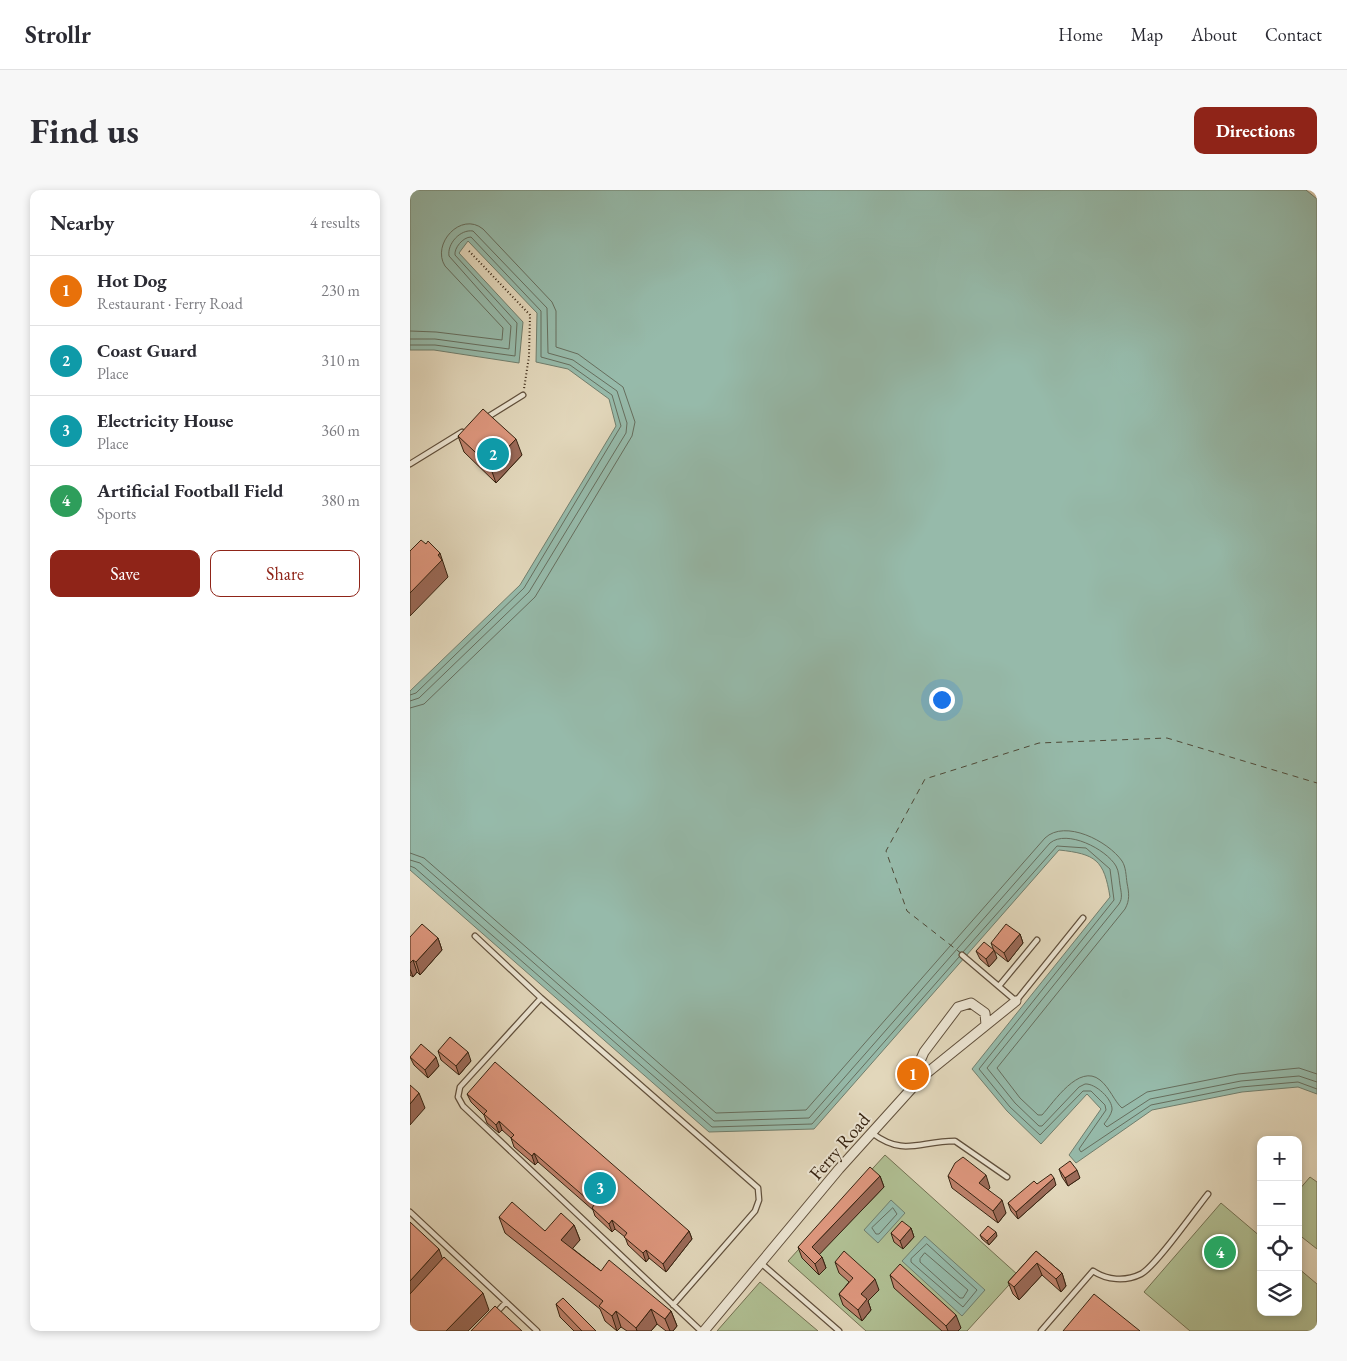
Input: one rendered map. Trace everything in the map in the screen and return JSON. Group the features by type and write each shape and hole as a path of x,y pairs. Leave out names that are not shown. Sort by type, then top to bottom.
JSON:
{"street":[{"name":"Ferry Road","path":"702,1331 762,1264 839,1169 922,1077 1016,1001"},
{"path":"922,1077 920,1061 924,1052 958,1007 971,1003 976,1005 985,1013 986,1025"}],"lane":[{"path":"484,420 523,395"},
{"path":"410,464 468,429"},
{"path":"962,954 1016,1001 1083,918"},
{"path":"476,936 541,998 758,1188 759,1200 755,1211 673,1305"},
{"path":"999,986 1036,940"},
{"path":"541,998 460,1087 458,1097 462,1106 702,1331"},
{"path":"872,1133 886,1143 903,1148 955,1141 1007,1177"},
{"path":"1041,1331 1093,1271 1102,1277 1118,1279 1143,1273 1208,1194"},
{"path":"411,1216 537,1331"},
{"path":"453,1265 459,1258"},
{"path":"762,1264 839,1331"},
{"path":"493,1317 506,1302"}],"path":[{"path":"468,251 530,315 529,356 523,395"}],"shaded area":[{"path":"885,1155 1018,1275 967,1331 866,1331 788,1261"},
{"path":"1310,1177 1317,1182 1317,1249 1302,1237 1302,1186"},
{"path":"1221,1203 1257,1234 1257,1316 1302,1316 1302,1271 1317,1284 1317,1331 1190,1331 1144,1292"},
{"path":"760,1282 818,1331 717,1331"}],"water":[{"path":"410,190 1306,190 1317,199 1317,1094 1298,1087 1242,1092 1152,1110 1076,1163 1069,1155 1101,1109 1087,1094 1041,1144 1007,1111 972,1069 1110,897 1105,875 1096,861 1082,854 1059,850 814,1129 709,1132 410,870 410,691 520,585 616,426 609,399 568,369 536,362 537,313 468,241 459,253 523,322 519,363 434,350 410,350"},
{"path":"891,1200 905,1213 878,1243 864,1230"},
{"path":"925,1236 985,1290 962,1316 902,1261"}],"building":[{"path":"483,409 516,439 490,466 458,436"},
{"path":"421,540 426,544 428,541 440,553 438,555 442,560 410,593 410,551"},
{"path":"422,924 438,938 416,962 413,960 410,963 410,937"},
{"path":"1006,924 1020,934 1004,953 991,943"},
{"path":"984,942 994,950 986,959 976,951"},
{"path":"450,1037 468,1052 456,1066 438,1051"},
{"path":"421,1044 436,1057 425,1070 410,1057"},
{"path":"495,1062 689,1231 663,1264 646,1250 643,1253 624,1237 627,1233 612,1220 609,1224 592,1208 594,1205 534,1153 532,1156 511,1138 514,1135 499,1121 496,1125 484,1114 487,1111 467,1094"},
{"path":"410,1085 419,1093 410,1104"},
{"path":"963,1157 986,1175 979,1183 1002,1200 993,1211 948,1176 955,1163"},
{"path":"1070,1161 1077,1170 1065,1178 1059,1169"},
{"path":"870,1167 880,1176 812,1247 822,1257 815,1264 798,1247"},
{"path":"1051,1174 1054,1178 1016,1212 1008,1203 1034,1181 1037,1184"},
{"path":"512,1202 545,1231 561,1213 574,1225 561,1240 601,1271 609,1260 671,1311 665,1319 651,1309 636,1328 616,1311 612,1316 599,1306 603,1301 499,1217"},
{"path":"902,1221 911,1228 900,1241 891,1233"},
{"path":"410,1222 439,1249 410,1281"},
{"path":"988,1226 996,1232 987,1241 980,1235"},
{"path":"844,1251 875,1279 861,1294 867,1299 858,1310 839,1294 853,1278 835,1262"},
{"path":"1036,1251 1062,1273 1056,1279 1037,1263 1014,1287 1008,1282"},
{"path":"444,1257 483,1293 446,1331 410,1331 410,1294"},
{"path":"900,1264 956,1315 946,1326 890,1275"},
{"path":"1094,1294 1140,1331 1063,1331"},
{"path":"563,1298 596,1331 582,1331 556,1304"},
{"path":"495,1306 522,1331 471,1331"}],"ferry route":[{"path":"962,954 907,911 886,851 925,779 1039,743 1167,738 1317,783"}],"place":[{"name":"Coast Guard","path":"493,454"},
{"name":"Hot Dog","path":"913,1074"},
{"name":"Electricity House","path":"600,1188"},
{"name":"Artificial Football Field","path":"1220,1252"}]}
